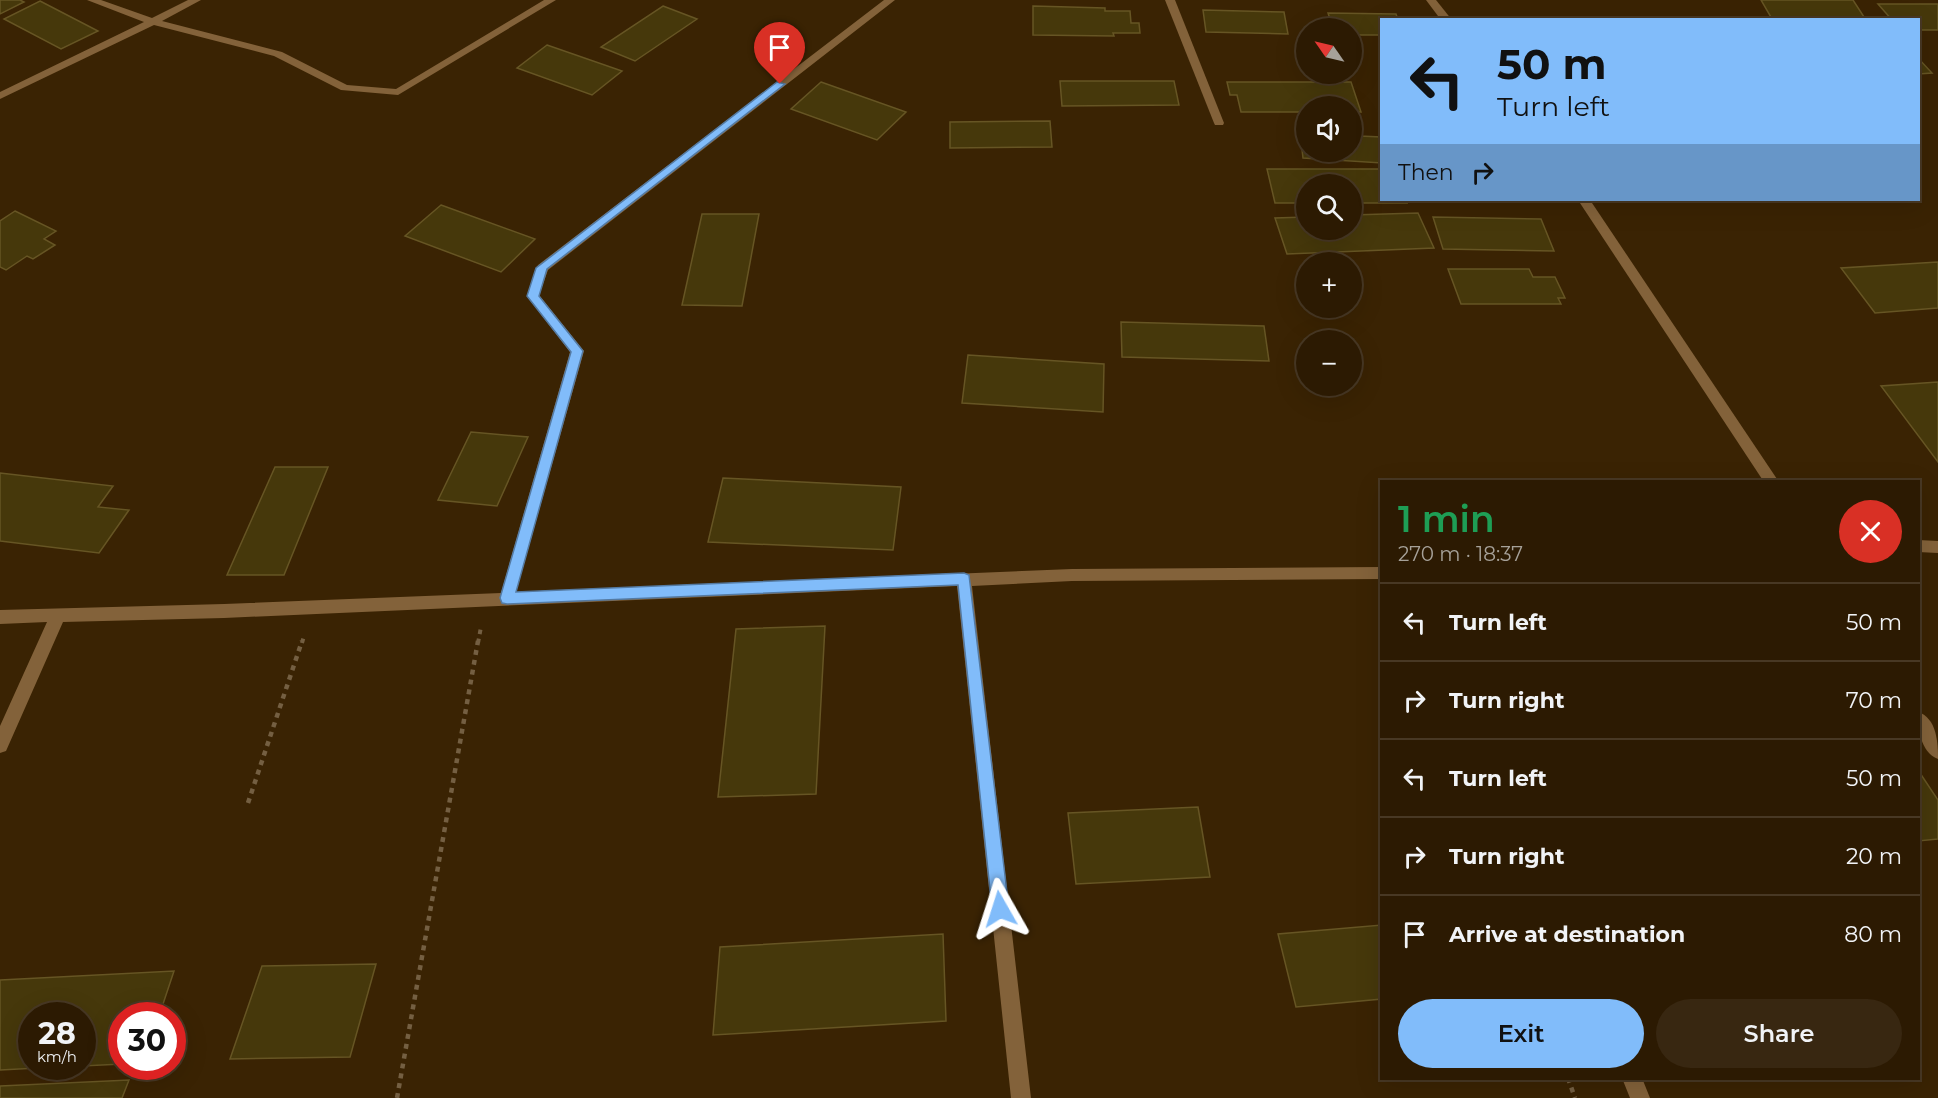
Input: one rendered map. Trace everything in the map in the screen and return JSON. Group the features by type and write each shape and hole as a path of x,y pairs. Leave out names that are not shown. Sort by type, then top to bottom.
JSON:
{"street":[{"path":"92,0 152,21 278,54 345,88 398,92 551,0"},
{"path":"0,96 196,0"},
{"path":"507,598 578,351 533,296 542,268 890,0"},
{"path":"1170,0 1219,123"},
{"path":"1431,0 1445,18"},
{"path":"1585,201 1771,480"},
{"path":"1920,546 1938,547"},
{"path":"0,617 314,607 1072,575 1380,573"},
{"path":"964,579 1021,1098"},
{"path":"0,745 58,615"},
{"path":"1920,722 1938,751"},
{"path":"1633,1080 1640,1098"}],"path":[{"path":"397,1098 486,599"},
{"path":"248,803 314,607"},
{"path":"1569,1080 1575,1098"}],"building":[{"path":"0,0 20,0 24,2 0,14"},
{"path":"1761,0 1853,0 1865,18 1771,18"},
{"path":"40,1 98,31 61,49 4,19"},
{"path":"1878,4 1938,4 1938,30 1920,30 1920,18 1890,18"},
{"path":"663,6 697,19 635,61 601,47"},
{"path":"1033,6 1130,11 1131,23 1139,23 1140,33 1113,33 1114,36 1033,35"},
{"path":"1203,10 1284,12 1288,34 1206,32"},
{"path":"1328,13 1396,14 1397,18 1380,18 1380,35 1362,35 1362,18 1330,18"},
{"path":"547,45 622,71 592,95 517,68"},
{"path":"1920,60 1932,73 1920,74"},
{"path":"1060,81 1174,81 1179,105 1062,106"},
{"path":"821,82 906,112 877,140 791,109"},
{"path":"1227,82 1296,82 1296,84 1352,84 1356,96 1296,96 1296,112 1241,112 1237,95 1230,95"},
{"path":"1050,121 1052,147 950,148 950,122"},
{"path":"1362,136 1380,137 1380,163 1362,162"},
{"path":"1267,169 1380,169 1380,201 1406,201 1407,203 1362,203 1362,174 1296,174 1296,203 1275,203"},
{"path":"441,205 535,239 501,272 405,236"},
{"path":"15,211 56,231 44,239 55,245 33,259 27,256 6,270 0,267 0,221"},
{"path":"1418,213 1434,248 1287,254 1275,218 1296,217 1296,240 1362,240 1362,215"},
{"path":"702,214 759,214 742,306 682,305"},
{"path":"1433,217 1541,219 1554,251 1443,249"},
{"path":"1938,262 1938,308 1875,313 1841,268"},
{"path":"1448,269 1529,269 1533,277 1555,277 1565,298 1558,298 1561,304 1461,304"},
{"path":"1121,322 1264,326 1269,361 1122,357"},
{"path":"968,355 1104,364 1103,412 962,403"},
{"path":"1938,382 1938,462 1881,386"},
{"path":"471,432 528,437 497,506 438,500"},
{"path":"275,467 328,467 284,575 227,575"},
{"path":"0,473 113,486 98,507 129,510 99,553 0,541"},
{"path":"723,478 901,487 893,550 708,542"},
{"path":"825,626 816,794 718,797 736,629"},
{"path":"1920,773 1938,800 1938,839 1920,841"},
{"path":"1198,807 1210,877 1076,884 1068,813"},
{"path":"1380,925 1380,999 1296,1007 1278,934"},
{"path":"943,934 946,1021 713,1035 720,947"},
{"path":"376,964 350,1057 230,1059 262,966"},
{"path":"174,971 164,1002 108,1002 108,1065 96,1065 96,1002 18,1002 18,1069 0,1070 0,980"},
{"path":"129,1080 122,1098 0,1098 0,1086"}],"route":[{"path":"780,84 542,268 533,296 578,351 507,598 964,579 1000,909"}]}
